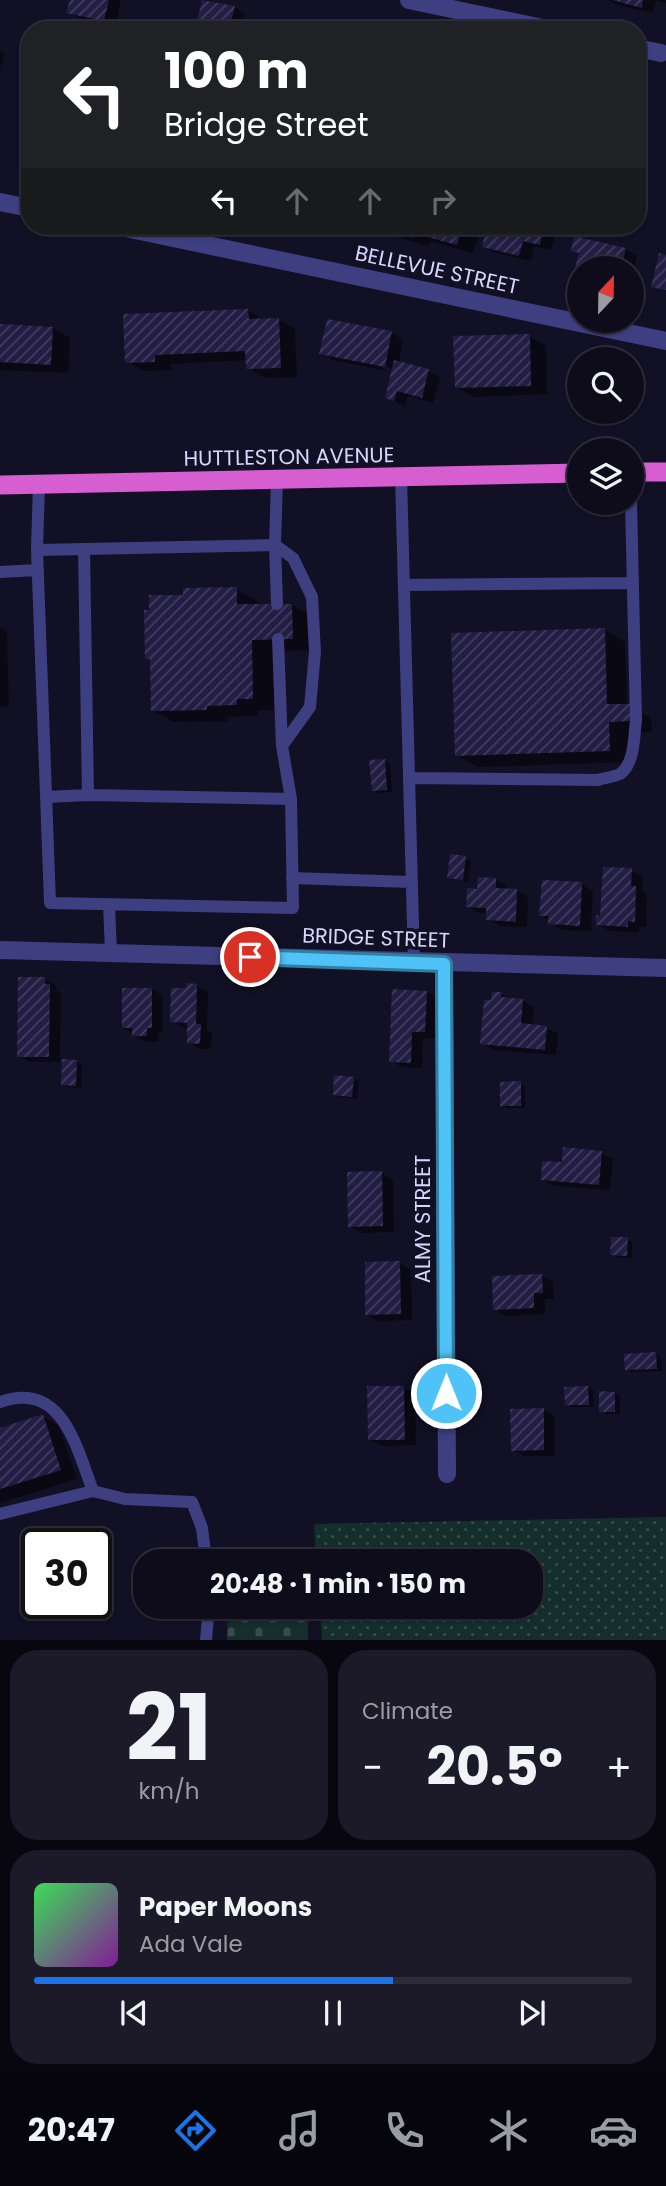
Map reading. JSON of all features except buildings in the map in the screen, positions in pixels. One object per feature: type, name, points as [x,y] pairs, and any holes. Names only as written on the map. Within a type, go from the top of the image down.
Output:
[{"type":"highway","points":[[644,472],[666,472]]},
{"type":"highway","name":"HUTTLESTON AVENUE","points":[[0,485],[567,473]]},
{"type":"street","points":[[409,0],[509,21]]},
{"type":"street","points":[[646,50],[664,53]]},
{"type":"street","points":[[0,202],[21,206]]},
{"type":"street","name":"BELLEVUE STREET","points":[[159,235],[666,341]]},
{"type":"street","name":"BRIDGE STREET","points":[[0,950],[666,968]]},
{"type":"street","name":"ALMY STREET","points":[[444,964],[447,1474]]},
{"type":"lane","points":[[401,477],[414,962]]},
{"type":"lane","points":[[277,480],[277,604]]},
{"type":"lane","points":[[39,484],[37,550],[50,903],[293,908],[291,799],[282,746],[278,639]]},
{"type":"lane","points":[[409,778],[598,780],[621,773],[633,748],[636,719],[631,515]]},
{"type":"lane","points":[[37,550],[275,545],[293,558],[312,597],[315,652],[310,707],[282,746]]},
{"type":"lane","points":[[84,550],[88,795]]},
{"type":"lane","points":[[0,572],[38,570]]},
{"type":"lane","points":[[404,585],[633,583]]},
{"type":"lane","points":[[46,797],[88,795],[291,799]]},
{"type":"lane","points":[[292,878],[410,882]]},
{"type":"lane","points":[[109,904],[111,953]]},
{"type":"lane","points":[[0,1402],[17,1396],[41,1399],[68,1425],[93,1491]]},
{"type":"lane","points":[[0,1514],[93,1491],[125,1499],[192,1502],[202,1528],[205,1549]]},
{"type":"lane","points":[[206,1640],[208,1619]]},
{"type":"green space","points":[[666,1517],[666,1640],[322,1640],[321,1619],[543,1619],[543,1549],[315,1549],[314,1524]]},
{"type":"green space","points":[[228,1619],[308,1619],[308,1640],[227,1640]]},
{"type":"route","points":[[250,957],[444,964],[446,1393]]}]
